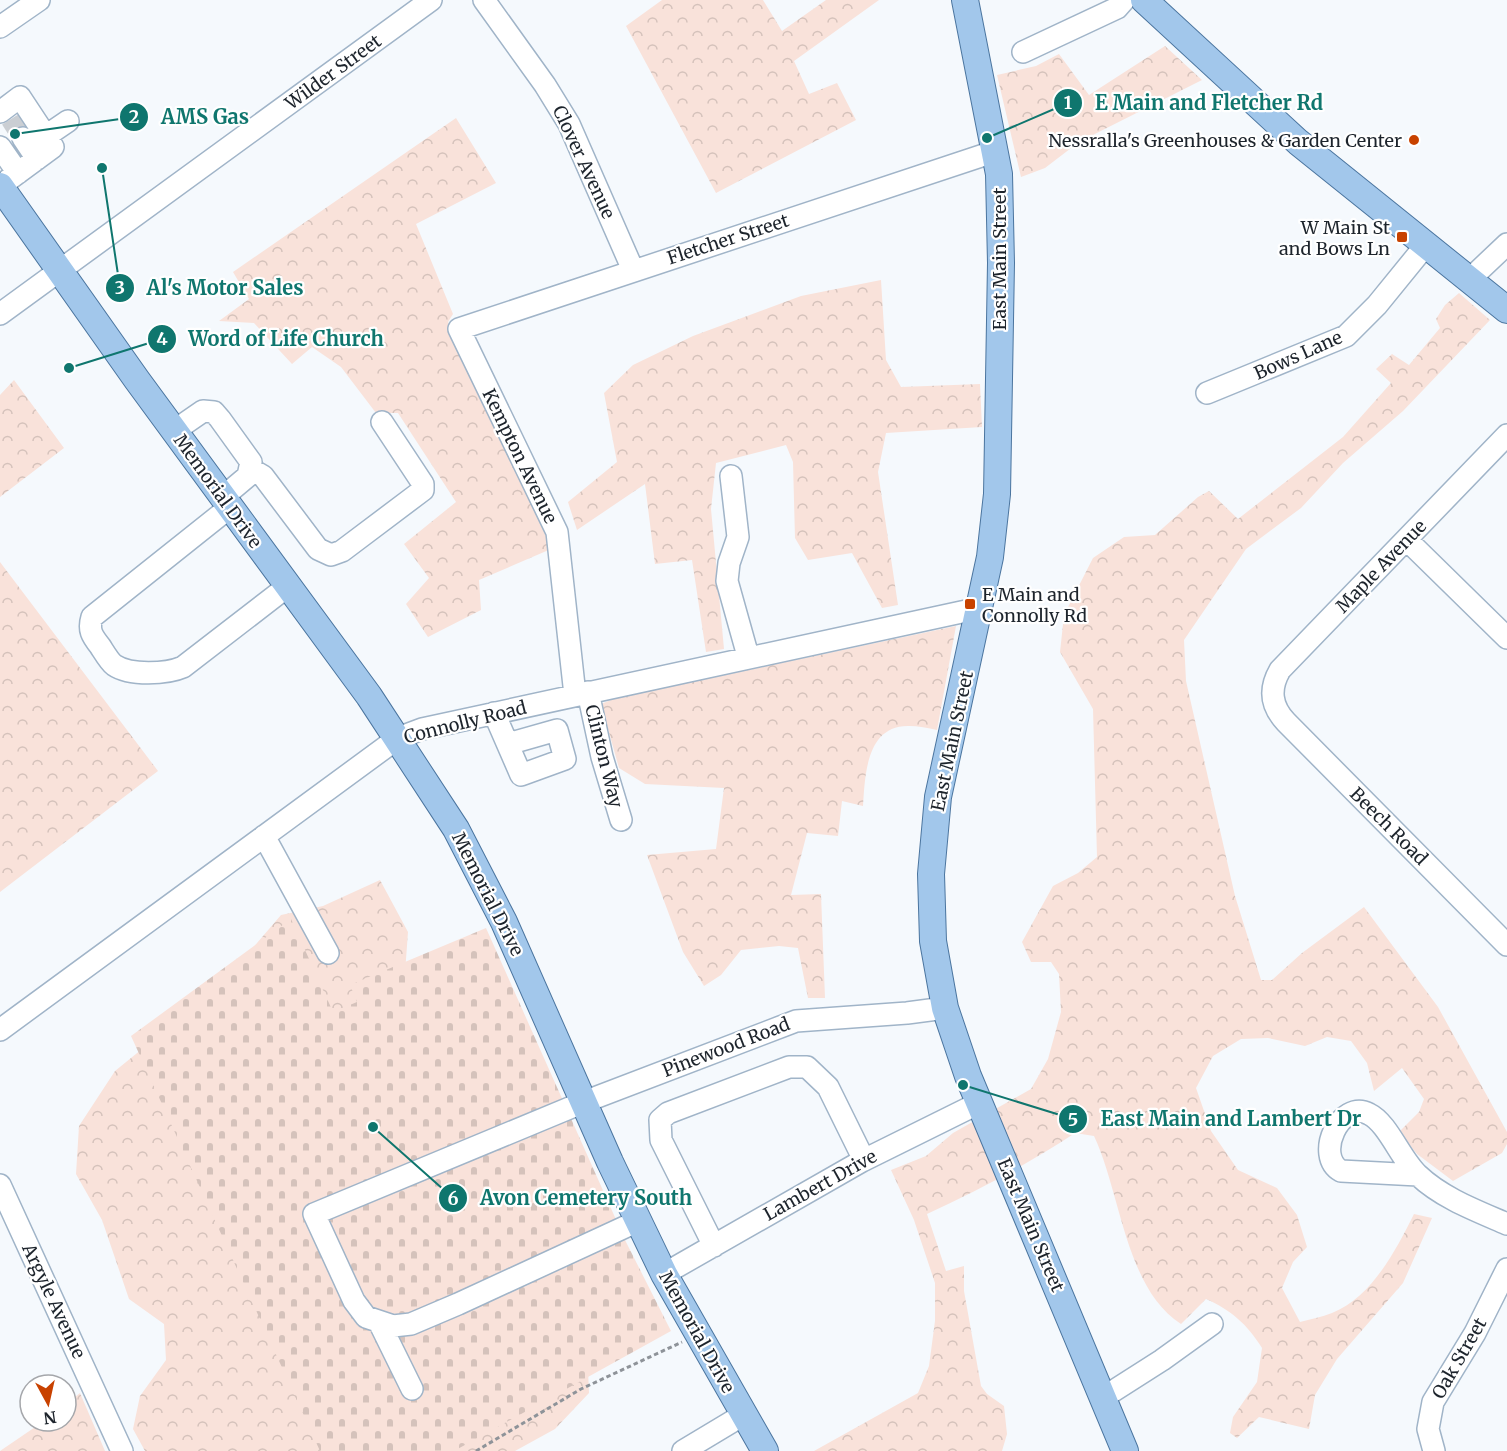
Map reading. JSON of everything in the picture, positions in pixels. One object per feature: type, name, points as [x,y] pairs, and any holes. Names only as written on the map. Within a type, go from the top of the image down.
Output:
[{"type":"main road","name":"East Main Street","points":[[965,0],[996,151],[1001,263],[997,494],[995,526],[980,608],[938,796],[932,849],[932,922],[945,1008],[979,1103],[1125,1451]]},
{"type":"main road","points":[[1144,0],[1272,120],[1507,310]]},
{"type":"main road","name":"Memorial Drive","points":[[6,182],[60,271],[398,738],[456,829],[482,878],[664,1274],[765,1451]]},
{"type":"street","points":[[0,27],[39,0]]},
{"type":"street","name":"Wilder Street","points":[[3,304],[60,271],[430,0]]},
{"type":"street","name":"Clover Avenue","points":[[484,0],[545,85],[569,124],[633,270]]},
{"type":"street","points":[[1023,52],[1117,8],[1124,0]]},
{"type":"street","points":[[0,147],[6,182],[53,147],[20,97],[5,114]]},
{"type":"street","points":[[46,136],[68,121]]},
{"type":"street","points":[[23,138],[37,159]]},
{"type":"street","name":"Fletcher Street","points":[[459,329],[996,151]]},
{"type":"street","points":[[1469,280],[1507,244]]},
{"type":"street","name":"Bows Lane","points":[[1207,393],[1346,336],[1377,305],[1425,246]]},
{"type":"street","name":"Kempton Avenue","points":[[459,329],[557,532],[582,694]]},
{"type":"street","points":[[174,431],[203,411],[214,412],[250,462],[251,469],[227,502],[92,617],[90,630],[95,640],[114,665],[150,673],[170,673],[183,667],[288,586]]},
{"type":"street","points":[[251,469],[263,476],[318,549],[331,555],[342,551],[423,490],[423,484],[382,422]]},
{"type":"street","name":"Maple Avenue","points":[[1274,705],[1274,684],[1280,670],[1507,435]]},
{"type":"street","points":[[730,476],[738,537],[729,563],[727,581],[748,656]]},
{"type":"street","points":[[1407,540],[1507,639]]},
{"type":"street","name":"Connolly Road","points":[[0,1030],[398,738],[422,729],[748,656],[980,608]]},
{"type":"street","name":"Clinton Way","points":[[582,694],[621,820]]},
{"type":"street","name":"Beech Road","points":[[1274,705],[1286,722],[1507,945]]},
{"type":"street","points":[[494,713],[508,744]]},
{"type":"street","points":[[264,836],[328,954]]},
{"type":"street","name":"Pinewood Road","points":[[380,1324],[366,1317],[354,1301],[314,1214],[584,1102],[796,1021],[945,1008]]},
{"type":"street","points":[[714,1246],[661,1140],[660,1120],[668,1113],[789,1066],[807,1067],[828,1087],[864,1160]]},
{"type":"street","name":"Lambert Drive","points":[[664,1274],[864,1160],[979,1103]]},
{"type":"street","points":[[1418,1175],[1451,1198],[1507,1224]]},
{"type":"street","name":"Argyle Avenue","points":[[0,1185],[122,1451]]},
{"type":"street","points":[[380,1324],[393,1326],[411,1323],[459,1305],[638,1221]]},
{"type":"street","name":"Oak Street","points":[[1434,1451],[1428,1429],[1433,1402],[1475,1333],[1507,1269]]},
{"type":"street","points":[[380,1324],[412,1389]]},
{"type":"street","points":[[1104,1397],[1162,1360],[1212,1324]]},
{"type":"street","points":[[683,1451],[743,1415]]},
{"type":"path","points":[[476,1451],[580,1389],[697,1335]]},
{"type":"green space","points":[[662,0],[763,0],[782,31],[826,0],[879,0],[794,61],[809,94],[837,83],[856,120],[716,193],[626,26]]},
{"type":"green space","points":[[1165,46],[1202,80],[1079,142],[1045,168],[1021,177],[997,75],[1036,66],[1059,54],[1089,95]]},
{"type":"green space","points":[[456,118],[496,183],[416,224],[453,314],[448,322],[535,506],[551,549],[479,580],[481,610],[428,637],[406,604],[429,578],[404,544],[456,502],[398,413],[376,413],[341,367],[312,347],[292,364],[254,323],[219,321],[249,299],[233,272]]},
{"type":"green space","points":[[881,280],[886,360],[901,387],[980,384],[982,427],[886,433],[878,472],[898,605],[882,608],[852,553],[808,560],[795,538],[793,462],[786,445],[716,463],[711,509],[724,649],[706,652],[692,560],[655,564],[645,484],[577,530],[568,502],[617,462],[604,393],[633,365],[693,336],[801,296]]},
{"type":"green space","points":[[1459,293],[1490,320],[1403,411],[1343,463],[1301,508],[1246,549],[1184,640],[1186,681],[1235,896],[1261,980],[1272,980],[1302,953],[1364,907],[1438,1007],[1507,1132],[1507,1144],[1502,1153],[1453,1181],[1417,1154],[1399,1132],[1419,1112],[1424,1099],[1402,1068],[1374,1091],[1367,1063],[1351,1041],[1327,1037],[1305,1046],[1268,1038],[1241,1039],[1213,1056],[1196,1088],[1211,1131],[1238,1170],[1277,1188],[1297,1215],[1307,1247],[1293,1262],[1282,1288],[1300,1322],[1332,1313],[1359,1296],[1391,1257],[1414,1214],[1432,1218],[1403,1283],[1337,1359],[1315,1395],[1309,1429],[1259,1417],[1237,1438],[1230,1433],[1233,1417],[1257,1382],[1262,1348],[1238,1319],[1206,1299],[1181,1324],[1162,1308],[1136,1264],[1094,1136],[1075,1133],[1003,1176],[927,1214],[946,1271],[964,1266],[964,1291],[981,1386],[987,1394],[1004,1406],[1007,1434],[1002,1451],[814,1451],[918,1393],[929,1366],[935,1321],[935,1283],[914,1220],[891,1170],[926,1156],[953,1133],[1031,1089],[1048,1059],[1061,1012],[1059,974],[1051,962],[1031,962],[1022,942],[1053,886],[1078,873],[1097,857],[1093,709],[1060,652],[1064,615],[1093,558],[1124,537],[1155,535],[1198,497],[1209,491],[1238,519],[1343,437],[1391,383],[1376,369],[1392,354],[1409,365],[1440,328],[1436,319],[1445,305]]},
{"type":"green space","points":[[14,380],[64,448],[0,497],[0,395]]},
{"type":"green space","points":[[0,562],[158,771],[0,892]]},
{"type":"green space","points":[[956,626],[937,730],[909,726],[895,728],[884,734],[876,743],[867,767],[863,806],[842,801],[838,836],[807,833],[791,895],[821,894],[825,998],[808,998],[798,948],[779,946],[741,950],[721,975],[704,986],[683,952],[647,855],[716,849],[724,788],[645,784],[619,768],[601,704],[616,698]]},
{"type":"green space","points":[[380,880],[408,932],[405,973],[587,1346],[589,1393],[555,1429],[515,1451],[145,1451],[133,1429],[140,1396],[166,1360],[164,1324],[129,1299],[102,1220],[76,1174],[79,1126],[115,1071],[222,984],[281,915],[323,906]]},
{"type":"green space","points":[[291,919],[333,1012],[357,1002],[350,985],[486,928],[626,1242],[671,1331],[454,1451],[320,1451],[131,1036]]},
{"type":"green space","points":[[80,1393],[105,1451],[0,1451],[26,1433],[78,1433],[78,1395]]},
{"type":"tunnel","points":[[11,119],[23,138]]},
{"type":"place","name":"AMS Gas","points":[[15,134]]},
{"type":"place","name":"E Main and Fletcher Rd","points":[[987,138]]},
{"type":"place","name":"Nessralla's Greenhouses & Garden Center","points":[[1414,140]]},
{"type":"place","name":"Al's Motor Sales","points":[[102,168]]},
{"type":"place","name":"W Main St and Bows Ln","points":[[1402,237]]},
{"type":"place","name":"Word of Life Church","points":[[69,368]]},
{"type":"place","name":"E Main and Connolly Rd","points":[[970,604]]},
{"type":"place","name":"East Main and Lambert Dr","points":[[963,1085]]},
{"type":"place","name":"Avon Cemetery South","points":[[373,1127]]}]
